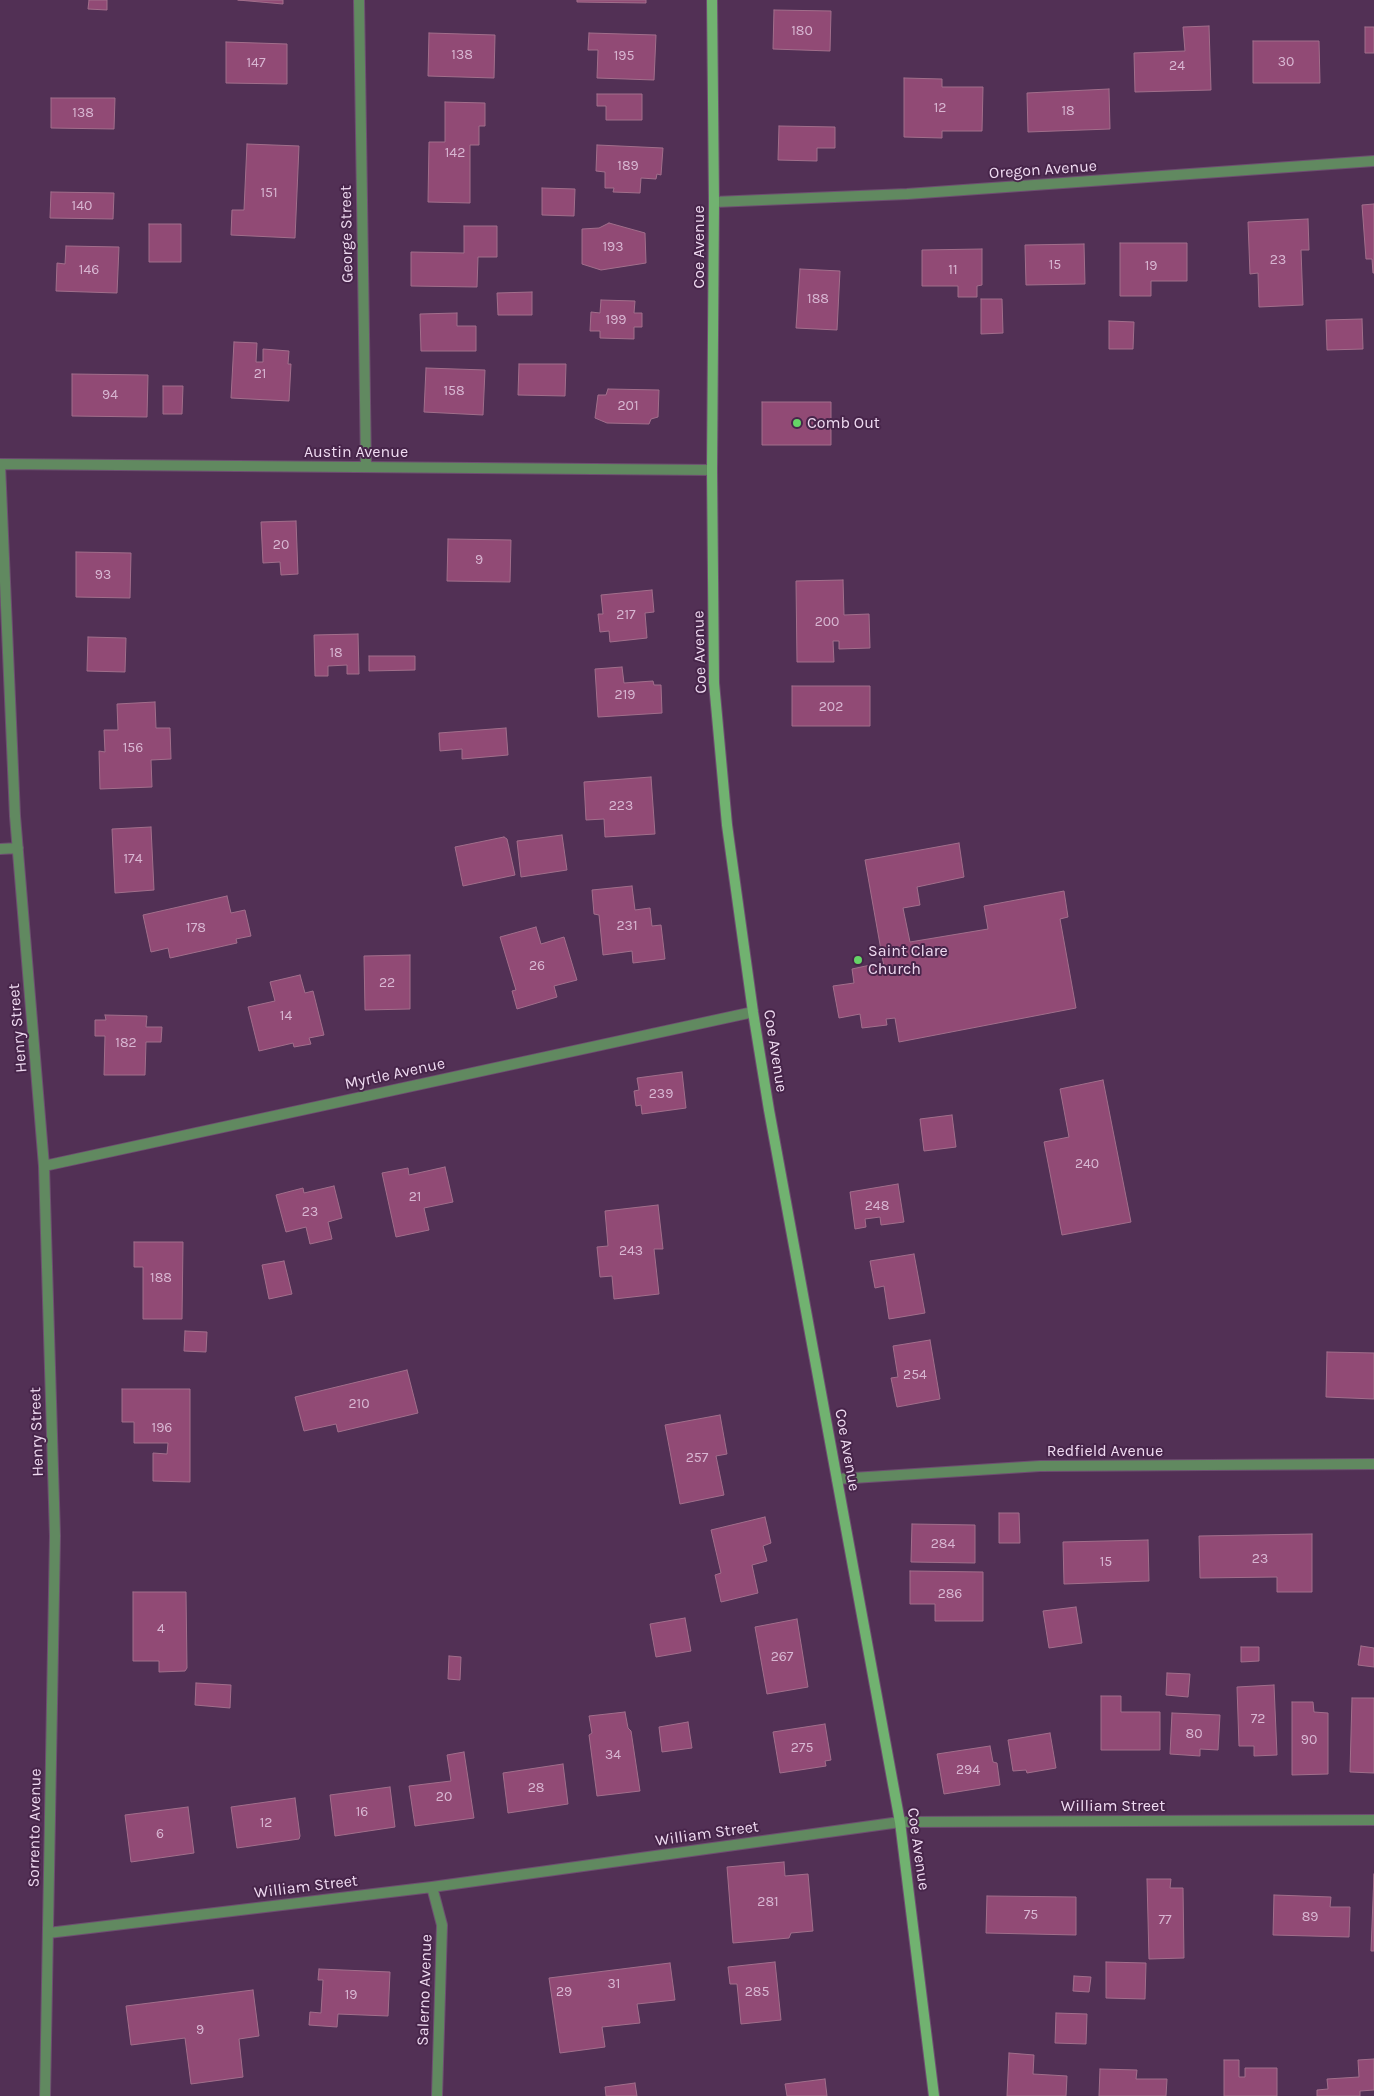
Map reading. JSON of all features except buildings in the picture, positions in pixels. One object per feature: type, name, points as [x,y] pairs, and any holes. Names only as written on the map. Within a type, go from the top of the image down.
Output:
[{"type":"street","name":"George Street","points":[[359,0],[366,467]]},
{"type":"street","name":"Coe Avenue","points":[[712,0],[714,683],[727,825],[753,1012],[900,1822],[934,2096]]},
{"type":"street","name":"Oregon Avenue","points":[[714,202],[907,194],[1374,161]]},
{"type":"street","name":"Austin Avenue","points":[[0,464],[712,470]]},
{"type":"street","name":"Henry Street","points":[[0,464],[18,848],[44,1166],[55,1560]]},
{"type":"street","points":[[0,849],[18,848]]},
{"type":"street","name":"Myrtle Avenue","points":[[44,1166],[753,1012]]},
{"type":"street","name":"Redfield Avenue","points":[[837,1479],[1040,1466],[1374,1464]]},
{"type":"street","name":"Sorrento Avenue","points":[[44,2096],[55,1560]]},
{"type":"street","name":"William Street","points":[[48,1932],[432,1887],[900,1822],[1374,1820]]},
{"type":"street","name":"Salerno Avenue","points":[[432,1887],[442,1925],[437,2096]]},
{"type":"place","name":"Comb Out","points":[[797,423]]},
{"type":"place","name":"Saint Clare Church","points":[[858,960]]}]
